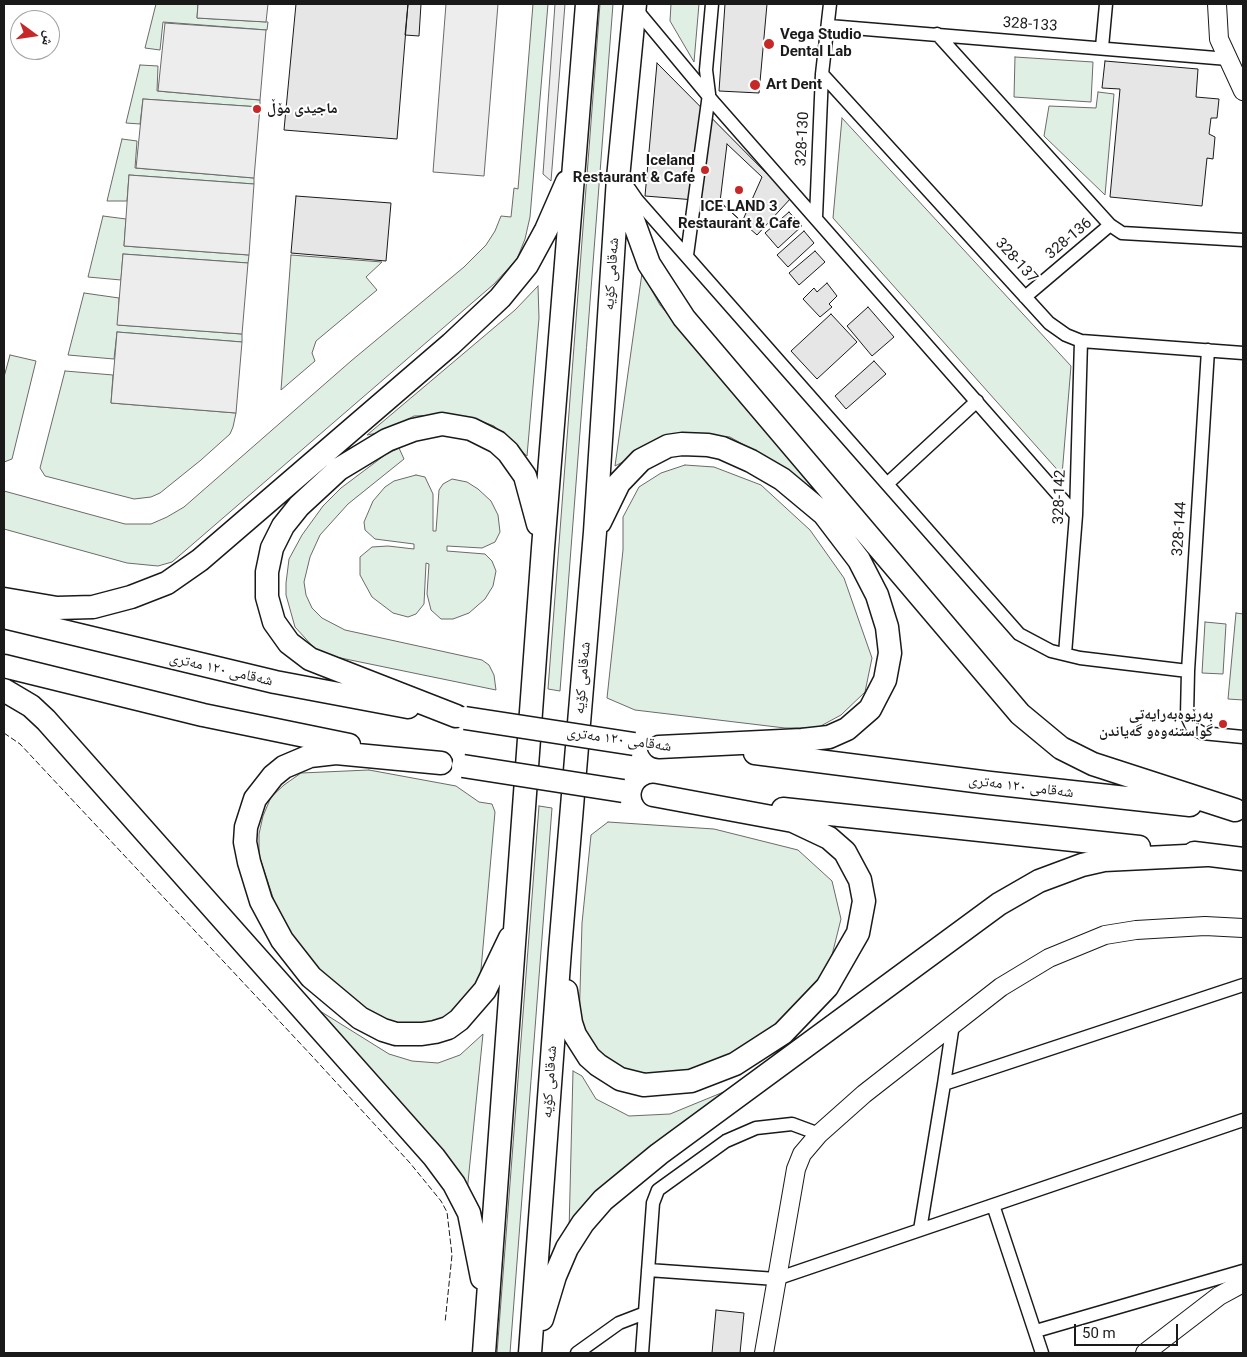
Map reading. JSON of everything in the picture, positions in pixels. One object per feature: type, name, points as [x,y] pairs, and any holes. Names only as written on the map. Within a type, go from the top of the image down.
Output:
[{"type":"highway","points":[[484,1353],[543,548],[587,4]]},
{"type":"highway","name":"شەقامی کۆیە","points":[[530,1353],[560,950],[595,532],[619,176],[634,5]]},
{"type":"highway","points":[[4,599],[57,608],[93,607],[122,600],[167,583],[200,560],[417,374],[500,298],[527,265],[538,246],[560,199],[575,157]]},
{"type":"highway","points":[[619,176],[649,264],[684,318],[1020,714],[1061,748],[1093,764],[1239,811]]},
{"type":"highway","points":[[461,717],[310,658],[289,643],[274,622],[267,597],[268,566],[278,537],[299,506],[318,487],[362,453],[413,430],[442,424],[471,428],[485,434],[497,442],[518,463],[530,490],[543,548]]},
{"type":"highway","points":[[595,532],[619,483],[640,460],[668,446],[702,444],[722,448],[782,478],[824,514],[859,560],[876,596],[887,627],[890,653],[883,686],[876,701],[863,717],[843,732],[829,737],[802,740],[658,747]]},
{"type":"highway","name":"شەقامی ١٢٠ مەتری","points":[[4,617],[275,682],[461,717],[658,747],[765,754],[990,783],[1239,811]]},
{"type":"highway","points":[[4,666],[203,715],[452,765]]},
{"type":"highway","points":[[4,690],[31,706],[46,720],[358,1069],[445,1170],[469,1213],[488,1311]]},
{"type":"highway","points":[[516,923],[488,984],[468,1011],[448,1028],[435,1032],[409,1035],[383,1030],[371,1025],[341,1004],[311,978],[269,919],[254,881],[245,842],[249,813],[255,799],[272,776],[297,760],[322,754],[349,753],[452,765],[653,795],[1243,858]]},
{"type":"highway","points":[[560,950],[570,1023],[581,1046],[589,1057],[608,1073],[626,1081],[644,1085],[691,1080],[721,1071],[749,1056],[783,1033],[799,1019],[838,970],[858,933],[864,901],[856,870],[837,844],[817,831],[793,821],[653,795]]},
{"type":"highway","points":[[530,1353],[555,1276],[575,1235],[603,1200],[659,1154],[1018,892],[1060,872],[1104,860],[1207,855]]},
{"type":"street","points":[[687,255],[709,94],[706,70],[712,4]]},
{"type":"street","name":"328-130","points":[[816,217],[822,74],[829,26],[830,4]]},
{"type":"street","points":[[1102,47],[1106,4]]},
{"type":"street","points":[[1218,4],[1219,39],[1243,91]]},
{"type":"street","points":[[634,5],[709,94],[715,104],[1076,515]]},
{"type":"street","name":"328-133","points":[[829,26],[1102,47],[1228,59]]},
{"type":"street","points":[[937,34],[1110,225],[1122,233],[1243,240]]},
{"type":"street","name":"328-137","points":[[822,74],[1049,323],[1066,335],[1081,341],[1243,353]]},
{"type":"street","points":[[619,176],[637,200],[1019,634],[1051,651],[1064,654],[1188,671]]},
{"type":"street","name":"328-136","points":[[1025,297],[1110,225]]},
{"type":"street","name":"328-142","points":[[1064,654],[1076,515],[1081,341]]},
{"type":"street","name":"328-144","points":[[1208,350],[1187,710],[1189,722],[1197,730],[1243,737]]},
{"type":"street","points":[[887,484],[977,402]]},
{"type":"street","points":[[764,1353],[796,1169],[802,1154],[819,1134],[901,1063],[1002,987],[1048,958],[1105,935],[1159,928],[1205,926],[1243,928]]},
{"type":"street","points":[[944,1084],[1243,985]]},
{"type":"street","points":[[920,1230],[953,1024]]},
{"type":"street","points":[[648,1270],[776,1279],[1243,1120]]},
{"type":"street","points":[[642,1353],[653,1203],[658,1190],[726,1140],[756,1128],[792,1124],[819,1134]]},
{"type":"street","points":[[993,1205],[1042,1353]]},
{"type":"street","points":[[1036,1332],[1243,1271]]},
{"type":"street","points":[[1145,1353],[1219,1296],[1243,1283]]},
{"type":"street","points":[[577,1353],[619,1323],[645,1313]]},
{"type":"green space","points":[[156,4],[198,4],[197,18],[268,22],[267,30],[163,22],[160,50],[145,48]]},
{"type":"green space","points":[[533,4],[548,4],[530,217],[525,239],[517,259],[494,284],[172,562],[158,566],[127,563],[4,529],[4,491],[125,524],[151,524],[167,517],[184,507],[351,361],[464,267],[486,245],[495,231],[501,216],[511,217],[514,188],[518,189]]},
{"type":"green space","points":[[600,4],[613,4],[560,691],[548,689]]},
{"type":"green space","points":[[671,4],[699,4],[694,62],[670,21]]},
{"type":"green space","points":[[1015,57],[1093,62],[1091,102],[1014,97]]},
{"type":"green space","points":[[140,65],[158,66],[157,91],[260,100],[260,107],[143,99],[140,124],[126,123]]},
{"type":"green space","points":[[1098,92],[1114,94],[1105,195],[1044,136],[1049,106],[1096,108]]},
{"type":"green space","points":[[842,118],[1071,366],[1062,475],[833,218]]},
{"type":"green space","points":[[122,139],[137,141],[135,168],[254,178],[254,184],[129,175],[127,201],[107,201]]},
{"type":"green space","points":[[103,216],[126,219],[124,246],[249,255],[248,263],[123,254],[121,280],[88,277]]},
{"type":"green space","points":[[291,255],[382,262],[366,277],[377,290],[316,341],[312,353],[315,361],[281,390]]},
{"type":"green space","points":[[642,273],[660,305],[839,511],[751,449],[730,437],[703,435],[643,452],[615,466]]},
{"type":"green space","points":[[538,286],[539,318],[527,456],[494,426],[473,418],[442,415],[414,416],[383,432],[367,435],[515,310]]},
{"type":"green space","points":[[84,293],[119,298],[118,325],[242,334],[242,342],[117,332],[114,359],[68,355]]},
{"type":"green space","points":[[10,355],[36,361],[12,459],[4,462],[4,377]]},
{"type":"green space","points":[[65,371],[113,375],[111,403],[236,413],[233,427],[230,434],[201,460],[160,493],[151,497],[134,499],[45,476],[40,468]]},
{"type":"green space","points":[[399,448],[404,459],[348,504],[320,535],[310,557],[304,582],[306,595],[312,608],[322,618],[345,630],[482,660],[489,665],[494,675],[496,690],[331,656],[316,650],[295,627],[286,595],[286,583],[289,559],[302,535],[323,506],[341,488],[385,455]]},
{"type":"green space","points":[[685,465],[714,467],[761,485],[810,530],[844,578],[872,658],[865,692],[841,715],[817,728],[785,728],[635,710],[607,698],[623,550],[623,517],[639,487],[661,473]]},
{"type":"green space","points":[[416,475],[425,477],[433,494],[433,531],[436,531],[439,490],[443,484],[452,479],[467,482],[478,489],[491,501],[498,515],[500,532],[495,542],[482,548],[447,546],[447,551],[485,554],[492,561],[496,571],[493,586],[485,599],[469,613],[453,619],[441,619],[431,610],[427,594],[429,564],[426,563],[424,604],[416,614],[408,617],[393,613],[372,597],[360,575],[360,557],[372,547],[388,546],[414,549],[414,544],[375,539],[365,530],[364,522],[373,501],[385,487],[394,481]]},
{"type":"green space","points":[[1236,613],[1243,614],[1243,700],[1228,699]]},
{"type":"green space","points":[[1205,622],[1226,624],[1223,674],[1202,673]]},
{"type":"green space","points":[[369,770],[456,786],[479,802],[492,804],[495,812],[480,981],[462,1009],[434,1021],[405,1025],[375,1015],[353,1001],[325,977],[281,922],[259,855],[259,834],[263,816],[271,797],[284,785],[301,773]]},
{"type":"green space","points":[[539,806],[552,808],[510,1353],[497,1353]]},
{"type":"green space","points":[[608,822],[714,829],[798,850],[832,881],[841,919],[831,959],[816,991],[751,1050],[670,1083],[637,1077],[605,1061],[579,1025],[582,923],[591,835]]},
{"type":"green space","points":[[320,1011],[389,1054],[412,1061],[438,1063],[460,1055],[483,1034],[467,1192],[427,1133]]},
{"type":"green space","points":[[573,1071],[582,1076],[596,1099],[629,1116],[670,1114],[743,1084],[569,1232]]},
{"type":"shaded area","points":[[198,4],[268,4],[266,22],[197,18]]},
{"type":"shaded area","points":[[446,4],[498,4],[484,176],[433,172]]},
{"type":"shaded area","points":[[555,4],[565,4],[551,181],[543,174]]},
{"type":"shaded area","points":[[165,23],[266,30],[260,100],[158,91]]},
{"type":"shaded area","points":[[143,99],[260,107],[254,178],[136,168]]},
{"type":"shaded area","points":[[129,175],[254,184],[249,255],[124,246]]},
{"type":"shaded area","points":[[123,254],[248,263],[242,334],[117,325]]},
{"type":"shaded area","points":[[117,332],[242,342],[236,413],[111,403]]},
{"type":"building","points":[[296,4],[408,4],[397,139],[284,130]]},
{"type":"building","points":[[408,4],[421,4],[419,36],[405,35]]},
{"type":"building","points":[[725,4],[767,4],[759,93],[719,91]]},
{"type":"building","points":[[1105,61],[1198,69],[1196,97],[1219,99],[1217,118],[1211,118],[1209,134],[1215,137],[1213,159],[1207,158],[1202,206],[1110,197],[1120,89],[1102,88]]},
{"type":"building","name":"Iceland Restaurant & Cafe","points":[[657,63],[791,198],[757,235],[720,202],[645,196]]},
{"type":"building","name":"ICE LAND 3 Restaurant & Cafe","points":[[727,144],[762,177],[742,222],[720,202]]},
{"type":"building","points":[[296,196],[391,203],[386,261],[291,253]]},
{"type":"building","points":[[789,212],[802,226],[778,248],[765,233]]},
{"type":"building","points":[[804,231],[814,243],[788,267],[777,255]]},
{"type":"building","points":[[815,251],[825,262],[799,285],[789,273]]},
{"type":"building","points":[[827,283],[837,296],[829,304],[832,307],[820,317],[803,299],[814,288],[817,292]]},
{"type":"building","points":[[868,307],[894,337],[872,356],[847,326]]},
{"type":"building","points":[[831,314],[857,342],[817,379],[791,351]]},
{"type":"building","points":[[874,361],[886,374],[846,409],[835,396]]},
{"type":"building","points":[[716,1310],[744,1313],[740,1353],[712,1353]]},
{"type":"fence","points":[[4,733],[20,744],[312,1056],[410,1163],[441,1201],[447,1212],[452,1255],[445,1323]]},
{"type":"place","name":"Vega Studio Dental Lab","points":[[769,44]]},
{"type":"place","name":"Art Dent","points":[[755,85]]},
{"type":"place","name":"ماجیدی مۆڵ","points":[[257,109]]},
{"type":"place","name":"Iceland Restaurant & Cafe","points":[[705,170]]},
{"type":"place","name":"ICE LAND 3 Restaurant & Cafe","points":[[739,190]]},
{"type":"place","name":"بەڕێوەبەرایەتی گواستنەوەو گەیاندن","points":[[1223,724]]}]
